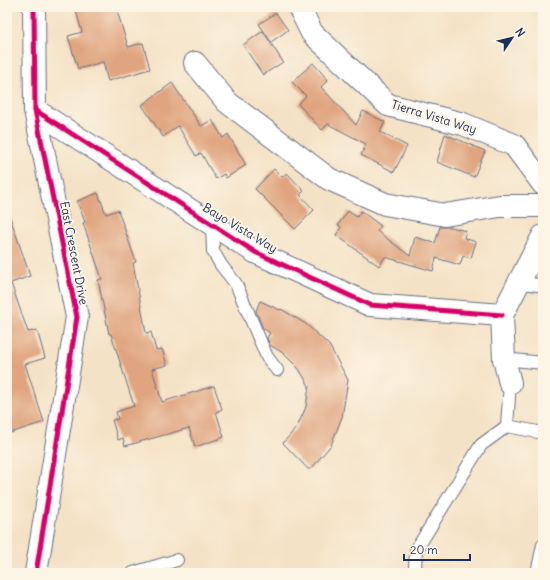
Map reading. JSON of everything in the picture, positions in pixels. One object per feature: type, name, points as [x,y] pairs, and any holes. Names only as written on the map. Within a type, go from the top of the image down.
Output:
[{"type":"street","name":"East Crescent Drive","points":[[34,7],[35,110],[77,317],[36,573]]},
{"type":"street","name":"Tierra Vista Way","points":[[299,7],[312,33],[388,105],[463,124],[514,145],[543,184]]},
{"type":"street","points":[[195,63],[227,102],[329,179],[385,204],[445,215],[500,206],[543,206]]},
{"type":"street","name":"Bayo Vista Way","points":[[35,110],[255,252],[370,305],[502,315]]},
{"type":"street","points":[[510,383],[504,359],[502,315],[543,236]]},
{"type":"lane","points":[[212,224],[213,251],[221,265],[236,284],[268,357],[277,370]]},
{"type":"lane","points":[[519,282],[543,286]]},
{"type":"lane","points":[[504,359],[543,363]]},
{"type":"lane","points":[[418,573],[415,568],[416,550],[481,446],[507,426],[510,383]]},
{"type":"lane","points":[[507,426],[543,433]]},
{"type":"lane","points":[[537,573],[543,545]]},
{"type":"lane","points":[[133,573],[177,560]]},
{"type":"building","points":[[75,7],[116,7],[128,47],[143,43],[150,69],[108,81],[103,62],[78,69],[68,36],[82,32]]},
{"type":"building","points":[[276,13],[288,30],[271,42],[259,24]]},
{"type":"building","points":[[263,31],[283,62],[263,75],[243,45]]},
{"type":"building","points":[[313,63],[328,80],[321,87],[356,125],[363,111],[385,122],[380,132],[407,146],[394,172],[361,155],[366,144],[328,124],[322,130],[298,104],[306,96],[292,82]]},
{"type":"building","points":[[172,83],[201,126],[212,120],[223,138],[228,134],[246,165],[226,178],[224,174],[216,179],[201,153],[196,156],[178,126],[163,137],[142,105]]},
{"type":"building","points":[[445,134],[485,151],[474,177],[437,162]]},
{"type":"building","points":[[274,169],[282,177],[287,173],[304,191],[300,195],[314,210],[295,229],[255,189]]},
{"type":"building","points":[[98,193],[106,214],[118,210],[136,262],[133,263],[146,333],[151,332],[156,350],[162,349],[167,365],[152,369],[162,402],[214,386],[222,409],[216,412],[224,437],[195,447],[189,428],[125,446],[123,438],[118,440],[112,420],[118,419],[116,412],[134,406],[111,334],[109,334],[98,280],[102,279],[83,223],[85,222],[77,201]]},
{"type":"building","points":[[348,211],[357,217],[361,211],[381,226],[377,231],[410,256],[415,237],[435,243],[440,227],[451,227],[466,231],[464,238],[476,242],[471,258],[463,256],[460,265],[436,258],[433,271],[385,257],[379,266],[336,235],[341,227],[338,225]]},
{"type":"building","points":[[7,217],[10,217],[30,276],[11,283],[28,332],[37,330],[45,358],[25,364],[44,422],[7,434]]},
{"type":"building","points":[[260,301],[280,310],[281,309],[306,324],[329,345],[348,380],[342,417],[331,445],[311,469],[308,469],[283,443],[297,427],[306,407],[309,386],[299,369],[283,353],[270,345],[267,338],[270,333],[263,328],[256,311]]},
{"type":"cycle path","points":[[34,7],[35,110],[77,317],[36,573]]},
{"type":"cycle path","points":[[35,110],[255,252],[370,305],[502,315]]}]
